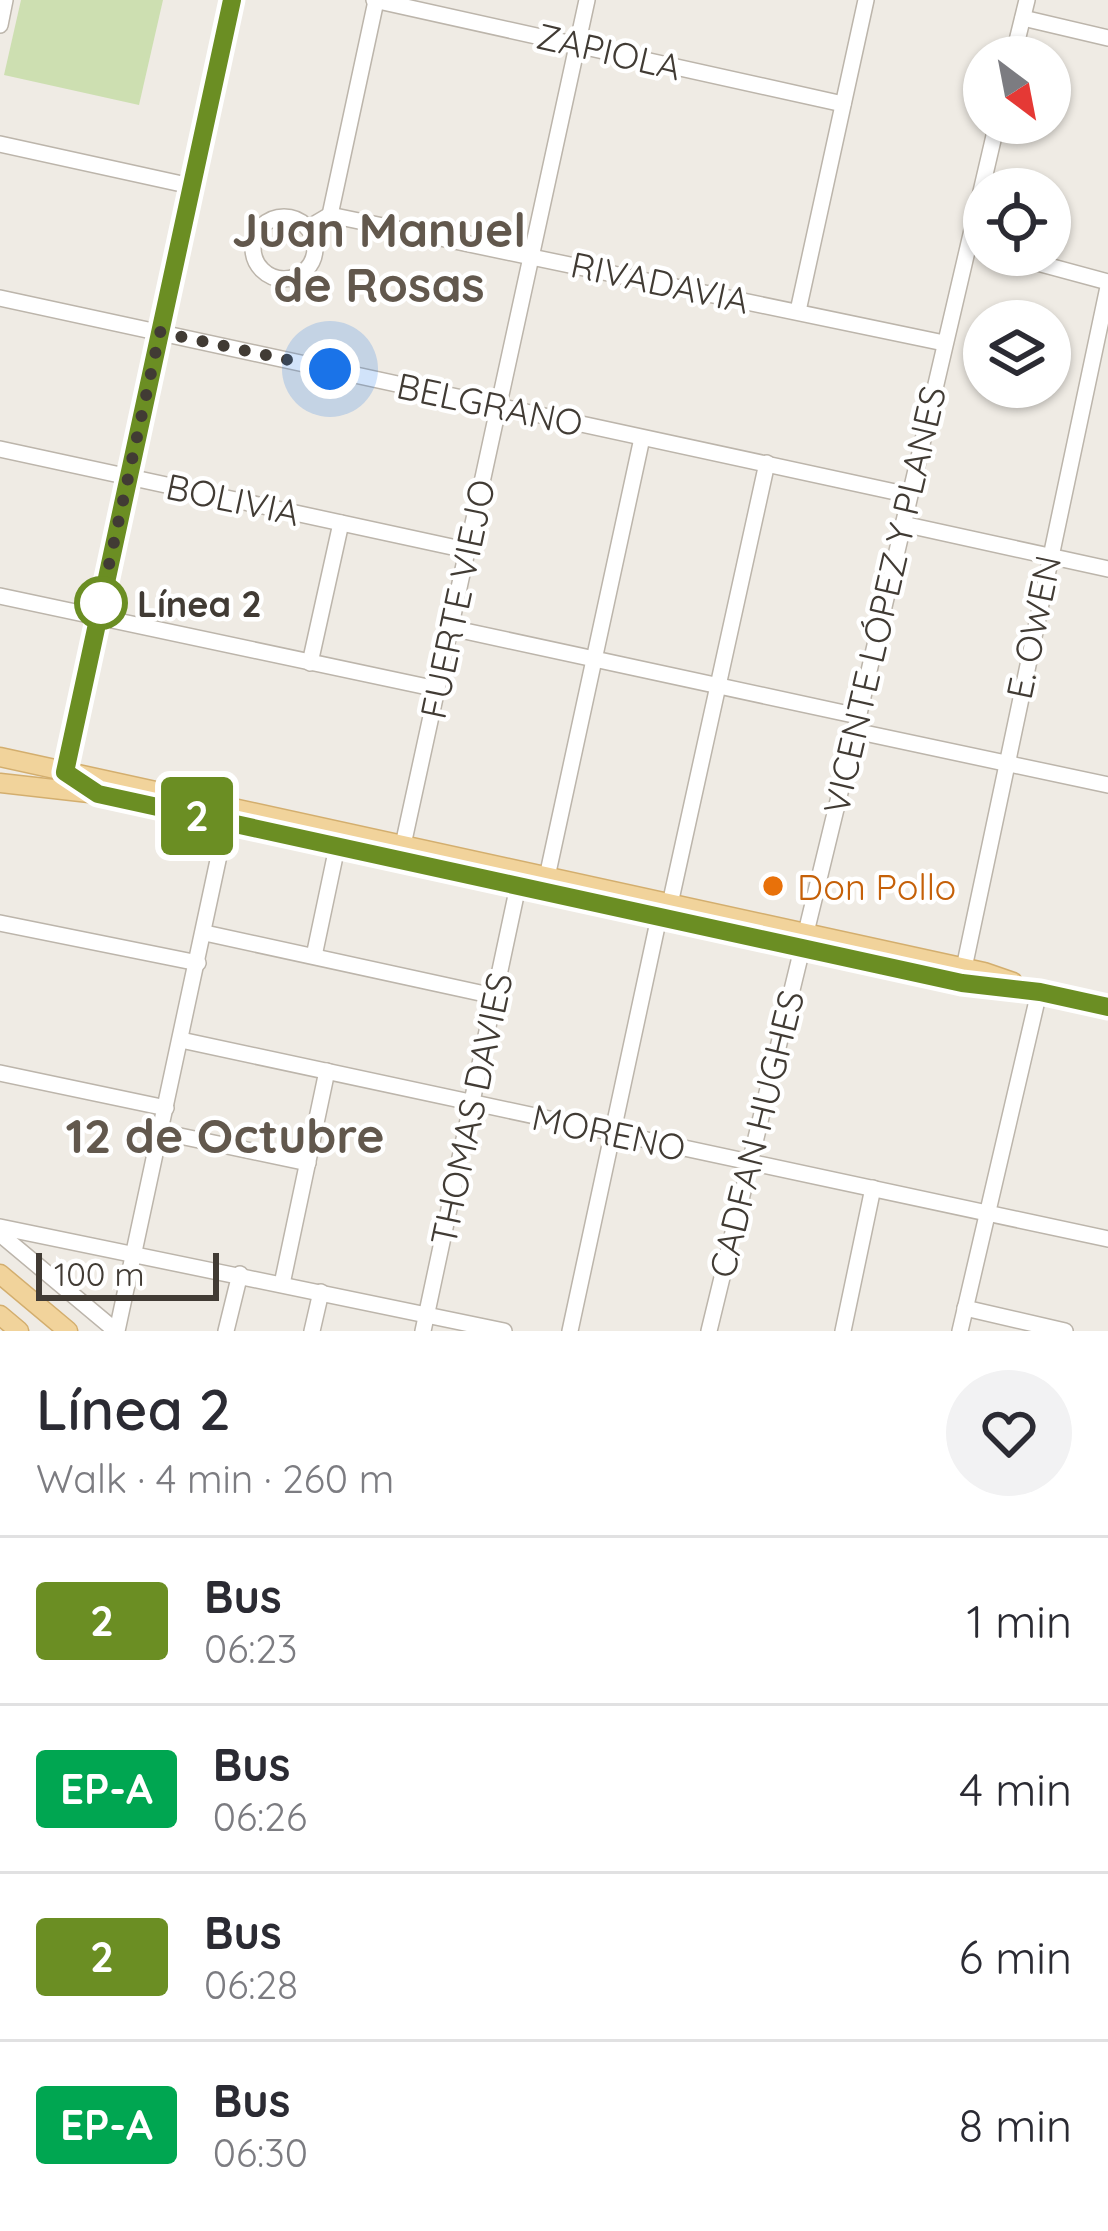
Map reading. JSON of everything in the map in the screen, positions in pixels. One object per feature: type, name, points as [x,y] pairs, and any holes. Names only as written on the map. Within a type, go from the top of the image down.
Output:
[{"type":"main road","points":[[0,758],[547,877],[664,910]]},
{"type":"main road","points":[[0,782],[27,764]]},
{"type":"main road","points":[[37,788],[65,772]]},
{"type":"main road","points":[[65,772],[98,794]]},
{"type":"main road","points":[[0,782],[98,794],[518,886],[964,968],[1108,1007]]},
{"type":"main road","points":[[804,940],[962,983],[1040,992]]},
{"type":"main road","points":[[0,1274],[68,1331]]},
{"type":"main road","points":[[0,1315],[19,1331]]},
{"type":"street","points":[[0,25],[5,0]]},
{"type":"street","points":[[65,772],[232,0]]},
{"type":"street","points":[[308,228],[330,215],[375,0]]},
{"type":"street","name":"ZAPIOLA","points":[[375,0],[843,104]]},
{"type":"street","name":"FUERTE VIEJO","points":[[403,845],[587,0]]},
{"type":"street","points":[[798,311],[866,0]]},
{"type":"street","points":[[1018,36],[1027,0]]},
{"type":"street","points":[[1023,18],[1108,38]]},
{"type":"street","points":[[0,144],[191,185]]},
{"type":"street","name":"RIVADAVIA","points":[[330,215],[944,343]]},
{"type":"street","points":[[292,218],[308,228],[316,248],[309,268],[290,279],[261,269],[254,241],[264,225],[292,218]]},
{"type":"street","points":[[1071,274],[1108,285]]},
{"type":"street","name":"VICENTE LÓPEZ Y PLANES","points":[[804,940],[944,343],[966,276]]},
{"type":"street","name":"E. OWEN","points":[[964,968],[1108,285]]},
{"type":"street","name":"BELGRANO","points":[[0,298],[909,495]]},
{"type":"street","points":[[547,877],[642,438]]},
{"type":"street","name":"BOLIVIA","points":[[0,449],[466,550]]},
{"type":"street","points":[[570,1331],[611,1132],[767,463]]},
{"type":"street","points":[[310,663],[340,523]]},
{"type":"street","points":[[903,524],[1108,569]]},
{"type":"street","points":[[0,596],[437,689]]},
{"type":"street","points":[[451,628],[717,686],[1108,785]]},
{"type":"street","points":[[0,1230],[116,1331],[226,823]]},
{"type":"street","points":[[314,956],[337,847]]},
{"type":"street","name":"THOMAS DAVIES","points":[[425,1323],[518,886]]},
{"type":"street","points":[[0,923],[198,963]]},
{"type":"street","points":[[205,933],[494,996]]},
{"type":"street","name":"CADFAN HUGHES","points":[[709,1331],[804,940]]},
{"type":"street","points":[[960,1331],[1040,992]]},
{"type":"street","name":"MORENO","points":[[181,1040],[1108,1239]]},
{"type":"street","points":[[282,1283],[327,1071]]},
{"type":"street","points":[[0,1073],[166,1108]]},
{"type":"street","points":[[161,1132],[308,1163]]},
{"type":"street","points":[[843,1331],[873,1188]]},
{"type":"street","points":[[0,1230],[282,1283],[425,1323],[504,1331]]},
{"type":"street","points":[[226,1331],[240,1274]]},
{"type":"street","points":[[312,1331],[321,1292]]},
{"type":"street","points":[[965,1308],[1066,1331]]},
{"type":"green space","points":[[21,0],[163,0],[139,105],[4,75]]},
{"type":"bus line","name":"2","points":[[232,0],[65,772],[98,794],[962,983],[1040,992],[1108,1007]]},
{"type":"place","name":"Línea 2","points":[[101,603]]},
{"type":"place","name":"Don Pollo","points":[[773,886]]},
{"type":"district","name":"Juan Manuel de Rosas","points":[[379,256]]},
{"type":"district","name":"12 de Octubre","points":[[225,1135]]},
{"type":"route","points":[[101,603],[98,615],[160,332],[330,369]]}]
